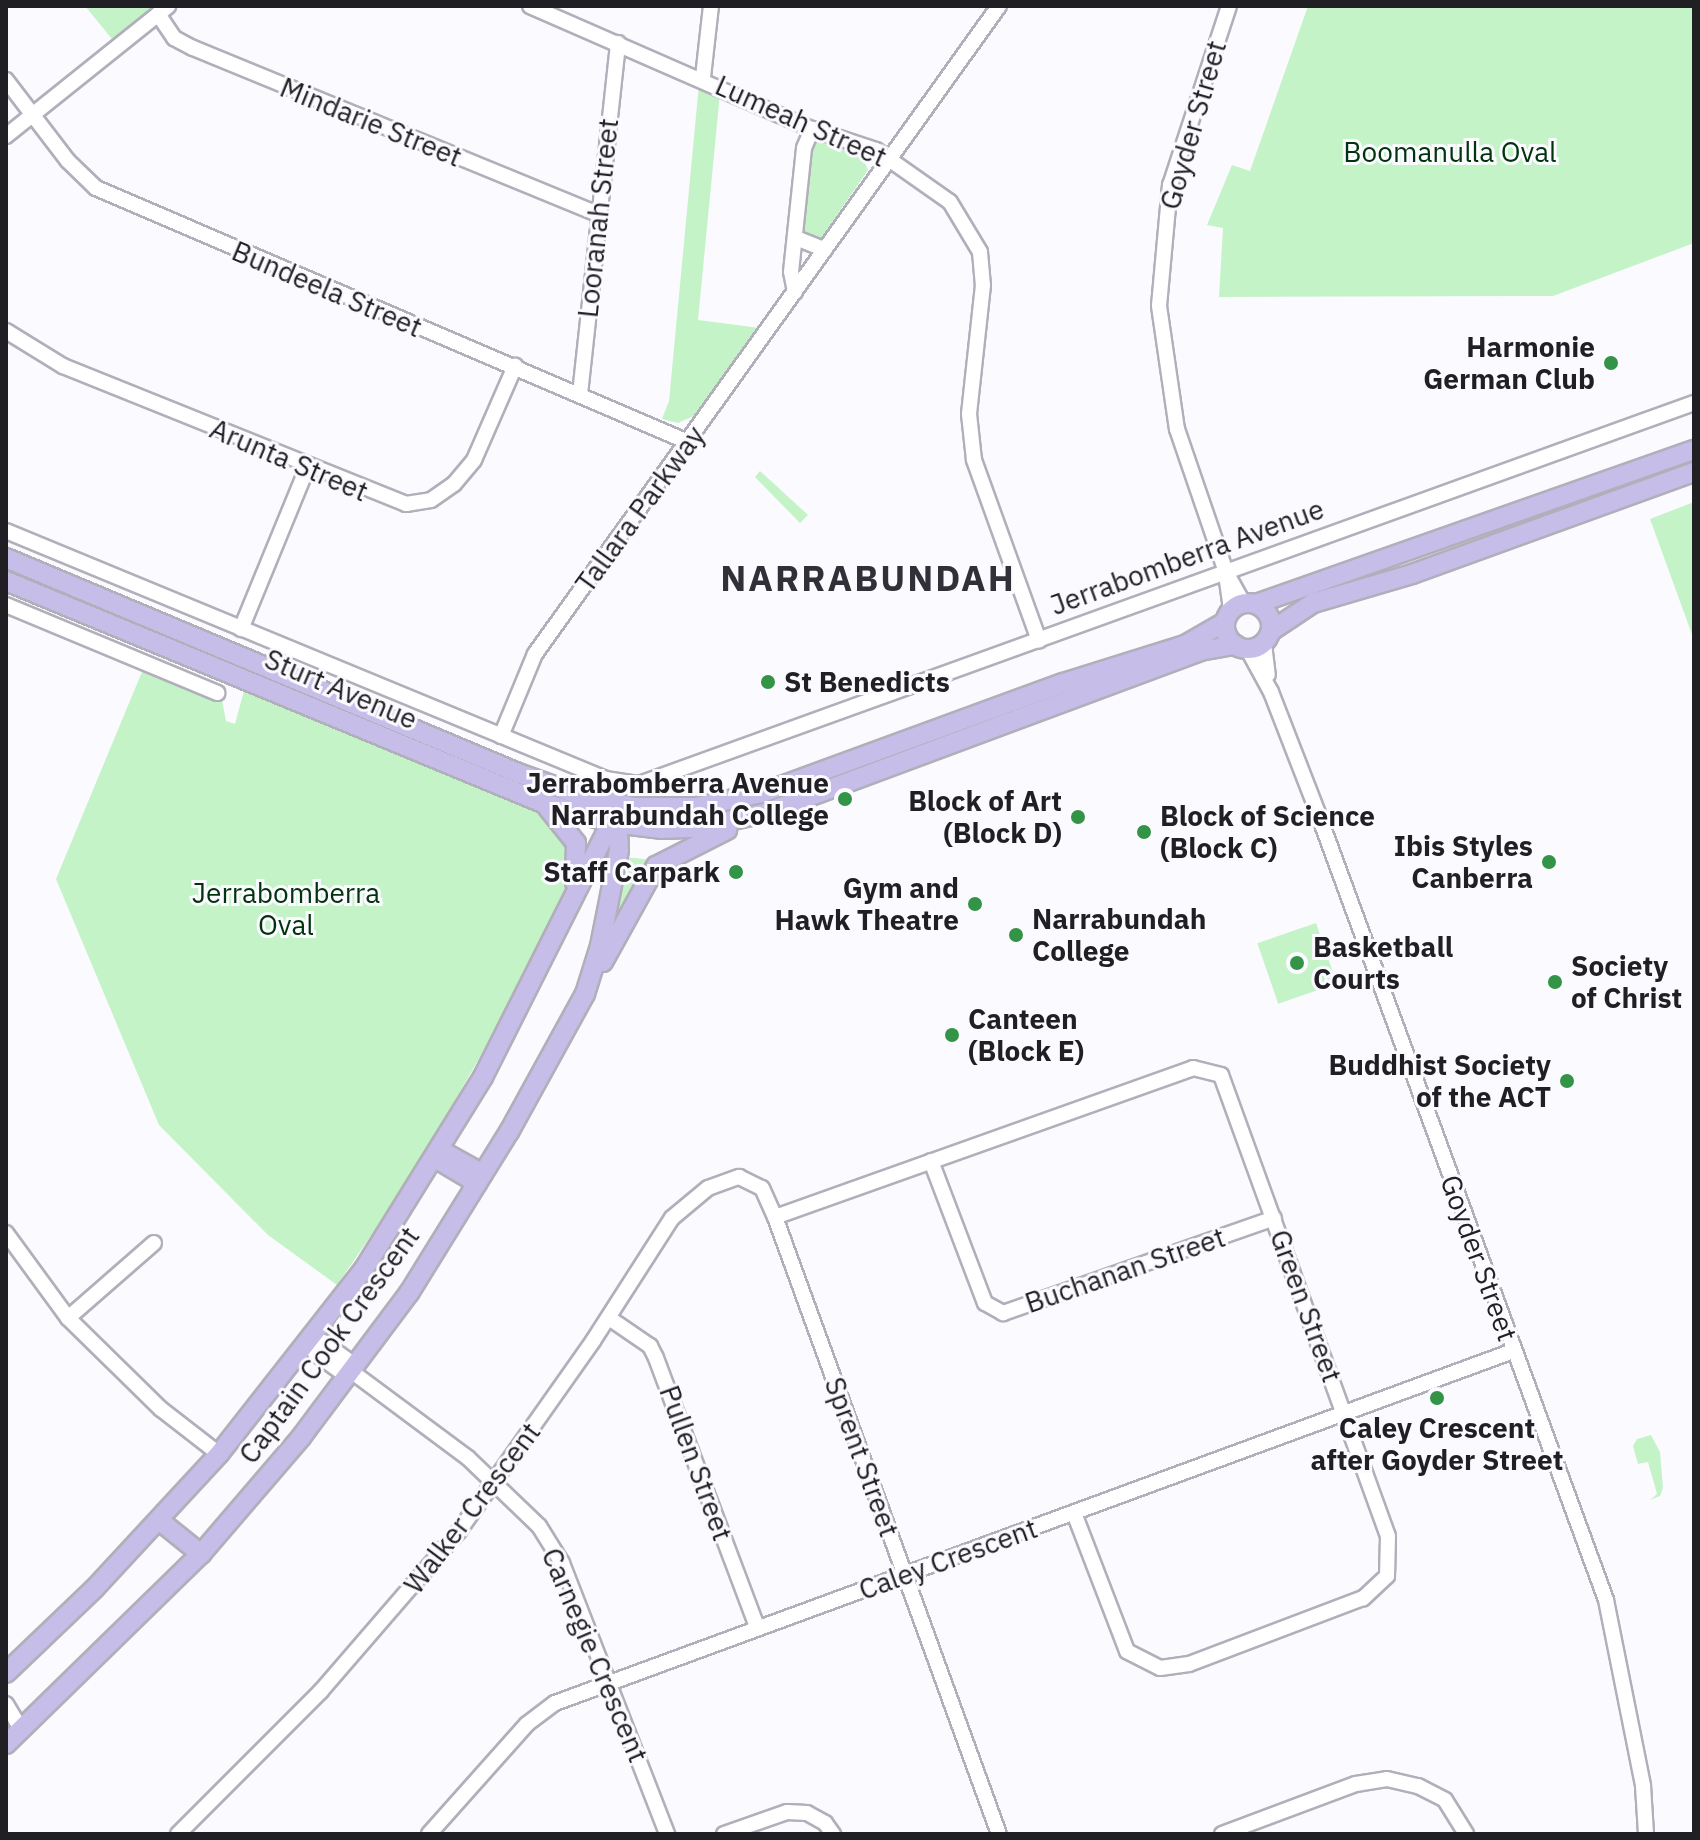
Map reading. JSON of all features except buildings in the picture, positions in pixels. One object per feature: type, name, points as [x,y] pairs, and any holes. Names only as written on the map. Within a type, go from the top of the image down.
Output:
[{"type":"main road","points":[[880,751],[1185,645],[1239,610],[1694,450]]},
{"type":"main road","points":[[573,1020],[656,866],[762,814],[1200,651],[1255,642],[1313,603],[1490,545],[1694,472]]},
{"type":"main road","points":[[1482,526],[1490,545]]},
{"type":"main road","name":"Sturt Avenue","points":[[6,558],[480,758],[572,793],[635,807],[739,799],[880,751]]},
{"type":"main road","name":"Sturt Avenue","points":[[6,581],[543,803],[613,823],[661,829],[696,828],[762,814]]},
{"type":"main road","points":[[1239,610],[1255,642]]},
{"type":"main road","points":[[1239,610],[1271,620],[1255,642]]},
{"type":"main road","points":[[880,751],[899,762]]},
{"type":"main road","points":[[480,758],[535,786],[597,808],[613,823]]},
{"type":"main road","points":[[543,803],[566,825],[577,845],[579,866],[570,907],[591,904],[606,918]]},
{"type":"main road","name":"Captain Cook Crescent","points":[[6,1673],[157,1524],[219,1454],[364,1269],[438,1154],[613,823],[635,807]]},
{"type":"main road","name":"Captain Cook Crescent","points":[[6,1744],[14,1728],[196,1560],[351,1371],[409,1293],[573,1020],[592,973],[606,918],[619,844],[613,823]]},
{"type":"main road","points":[[438,1154],[480,1178]]},
{"type":"main road","points":[[157,1524],[196,1560]]},
{"type":"street","name":"Lumeah Street","points":[[530,6],[555,11],[618,43],[703,77],[812,129],[890,159],[950,202],[980,252],[983,285],[970,438],[1039,641]]},
{"type":"street","points":[[703,77],[711,6]]},
{"type":"street","name":"Goyder Street","points":[[1229,6],[1170,185],[1159,306],[1177,429],[1239,610]]},
{"type":"street","name":"Tallara Parkway","points":[[501,736],[535,654],[996,7]]},
{"type":"street","points":[[6,136],[163,10]]},
{"type":"street","name":"Mindarie Street","points":[[163,10],[174,38],[193,48],[597,214]]},
{"type":"street","name":"Looranah Street","points":[[580,394],[597,214],[618,43]]},
{"type":"street","name":"Bundeela Street","points":[[6,80],[31,114],[96,188],[141,212],[515,366],[688,442]]},
{"type":"street","points":[[795,292],[804,148],[812,129]]},
{"type":"street","points":[[796,238],[825,250]]},
{"type":"street","name":"Arunta Street","points":[[6,331],[63,366],[384,499],[406,504],[431,500],[454,484],[474,460],[515,366]]},
{"type":"street","name":"Jerrabomberra Avenue","points":[[655,781],[1694,403]]},
{"type":"street","points":[[241,629],[307,468]]},
{"type":"street","name":"Sturt Avenue","points":[[6,531],[610,781],[655,781]]},
{"type":"street","points":[[6,605],[217,693]]},
{"type":"street","name":"Goyder Street","points":[[1255,642],[1616,1629],[1643,1786],[1646,1834]]},
{"type":"street","name":"Green Street","points":[[775,1217],[1193,1068],[1208,1069],[1229,1087],[1388,1536],[1387,1576],[1363,1598],[1189,1664],[1160,1668],[1127,1651],[1074,1513]]},
{"type":"street","name":"Buchanan Street","points":[[931,1161],[985,1303],[1003,1313],[1274,1218]]},
{"type":"street","name":"Sprent Street","points":[[746,1178],[764,1191],[775,1217],[999,1834]]},
{"type":"street","name":"Walker Crescent","points":[[178,1834],[371,1636],[496,1480],[609,1318],[677,1213],[708,1188],[746,1178]]},
{"type":"street","points":[[6,1233],[68,1318],[161,1409],[219,1454]]},
{"type":"street","points":[[68,1318],[154,1243]]},
{"type":"street","name":"Pullen Street","points":[[609,1318],[650,1346],[656,1358],[757,1627]]},
{"type":"street","name":"Carnegie Crescent","points":[[310,1341],[315,1353],[341,1372],[351,1371],[496,1480],[539,1526],[562,1563],[667,1834]]},
{"type":"street","name":"Caley Crescent","points":[[436,1832],[527,1724],[555,1703],[1513,1351]]},
{"type":"street","points":[[6,1704],[14,1728]]},
{"type":"street","points":[[1222,1834],[1356,1784],[1387,1779],[1418,1786],[1445,1800],[1466,1834]]},
{"type":"street","points":[[724,1834],[787,1812],[807,1813],[833,1834]]},
{"type":"green space","points":[[85,6],[153,6],[112,39]]},
{"type":"green space","name":"Boomanulla Oval","points":[[1308,6],[1694,6],[1694,243],[1553,296],[1219,297],[1223,228],[1207,225],[1232,165],[1250,171]]},
{"type":"green space","points":[[699,84],[720,93],[698,320],[760,328],[696,415],[678,423],[662,419],[669,401]]},
{"type":"green space","points":[[825,139],[861,152],[868,170],[819,241],[800,235],[806,158],[814,143]]},
{"type":"green space","points":[[760,471],[808,515],[800,523],[755,477]]},
{"type":"green space","points":[[1694,502],[1694,640],[1650,519]]},
{"type":"green space","points":[[54,586],[510,778],[51,591]]},
{"type":"green space","name":"Jerrabomberra Oval","points":[[144,667],[222,700],[226,721],[235,724],[245,687],[544,813],[570,839],[570,880],[509,1006],[413,1174],[337,1285],[268,1235],[159,1125],[56,879]]},
{"type":"green space","points":[[624,857],[654,860],[618,914],[614,908]]},
{"type":"green space","name":"Basketball Courts","points":[[1316,923],[1337,984],[1278,1004],[1257,943]]},
{"type":"green space","points":[[1651,1435],[1660,1452],[1663,1488],[1660,1496],[1650,1500],[1657,1494],[1648,1462],[1638,1464],[1633,1446],[1637,1439]]},
{"type":"place","name":"Harmonie German Club","points":[[1611,363]]},
{"type":"place","name":"St Benedicts","points":[[768,682]]},
{"type":"place","name":"Jerrabomberra Avenue Narrabundah College","points":[[845,799]]},
{"type":"place","name":"Block of Art (Block D)","points":[[1078,817]]},
{"type":"place","name":"Block of Science (Block C)","points":[[1144,832]]},
{"type":"place","name":"Ibis Styles Canberra","points":[[1549,862]]},
{"type":"place","name":"Staff Carpark","points":[[736,872]]},
{"type":"place","name":"Gym and Hawk Theatre","points":[[975,904]]},
{"type":"place","name":"Narrabundah College","points":[[1016,935]]},
{"type":"place","name":"Basketball Courts","points":[[1297,963]]},
{"type":"place","name":"Society of Christ","points":[[1555,982]]},
{"type":"place","name":"Canteen (Block E)","points":[[952,1035]]},
{"type":"place","name":"Buddhist Society of the ACT","points":[[1567,1081]]},
{"type":"place","name":"Caley Crescent after Goyder Street","points":[[1437,1398]]},
{"type":"district","name":"NARRABUNDAH","points":[[868,578]]}]
